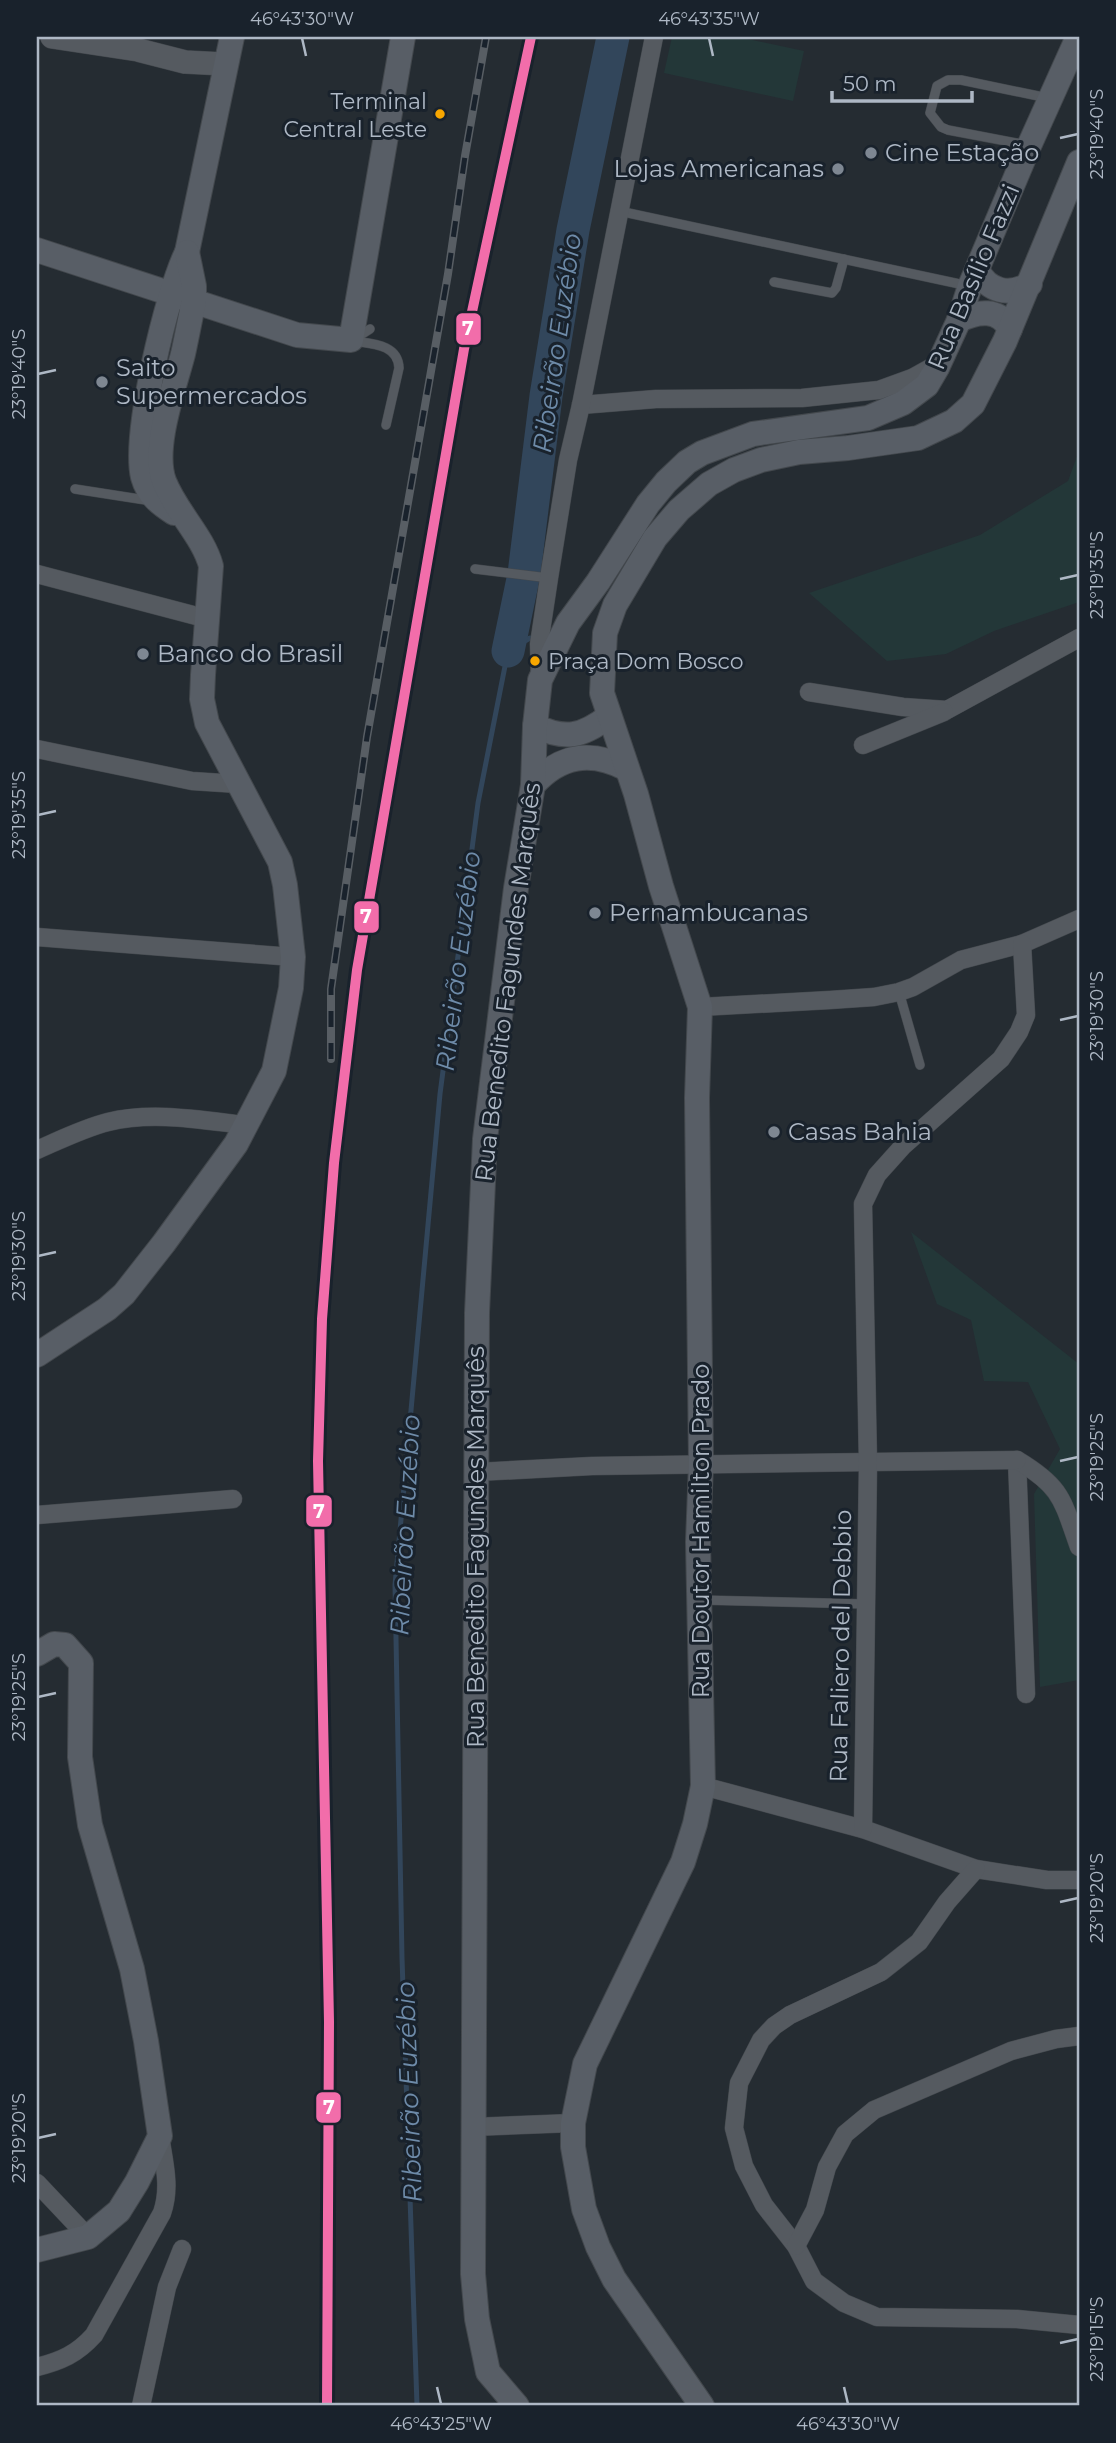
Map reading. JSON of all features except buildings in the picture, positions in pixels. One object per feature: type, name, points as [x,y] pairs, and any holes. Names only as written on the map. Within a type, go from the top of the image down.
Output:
[{"type":"main road","points":[[37,1355],[107,1309],[124,1294],[236,1144],[274,1071],[291,988],[293,957],[280,862],[207,723],[202,699],[211,566],[207,550],[144,478],[142,444],[157,354],[183,297],[187,253],[232,37]]},
{"type":"main road","points":[[37,250],[297,335],[361,334],[403,37]]},
{"type":"main road","name":"Rua Basílio Fazzi","points":[[540,680],[568,623],[649,504],[666,482],[687,462],[702,453],[753,434],[849,422],[877,415],[903,403],[927,385],[959,320],[974,278],[1050,99],[1071,67],[1078,37]]},
{"type":"main road","name":"Rua Basílio Fazzi","points":[[604,633],[615,605],[655,538],[680,510],[709,484],[734,470],[761,460],[799,452],[909,440],[954,421],[973,404],[1010,330],[1079,162]]},
{"type":"main road","points":[[974,278],[993,289],[1012,291],[1030,284]]},
{"type":"main road","points":[[959,320],[974,314],[989,313],[1000,317],[1010,330]]},
{"type":"main road","name":"Rua Doutor Hamilton Prado","points":[[604,633],[602,693],[700,1007],[697,1111],[701,1464],[698,1542],[704,1786],[683,1862],[585,2064],[573,2123],[573,2147],[584,2209],[598,2247],[614,2279],[695,2400]]},
{"type":"main road","name":"Rua Benedito Fagundes Marquês","points":[[517,2406],[488,2372],[477,2319],[472,2274],[477,1313],[485,1139],[516,888],[533,785],[534,726],[540,680]]},
{"type":"main road","points":[[534,726],[556,734],[584,733],[608,716]]},
{"type":"main road","points":[[533,785],[549,769],[574,759],[587,757],[608,760],[627,769]]},
{"type":"main road","points":[[37,1654],[54,1644],[65,1645],[81,1663],[80,1756],[90,1825],[132,1969],[160,2136],[119,2211],[88,2237],[37,2250]]},
{"type":"main road","points":[[488,2372],[498,2406]]},
{"type":"street","points":[[52,37],[120,47],[185,62],[225,64]]},
{"type":"street","points":[[540,680],[539,644],[568,460],[654,37]]},
{"type":"street","points":[[581,405],[656,399],[802,398],[879,390],[912,378],[940,362]]},
{"type":"street","points":[[37,574],[208,619]]},
{"type":"street","points":[[863,745],[947,710],[1079,638]]},
{"type":"street","points":[[809,692],[903,707],[947,710]]},
{"type":"street","points":[[37,748],[192,781],[238,784]]},
{"type":"street","points":[[700,1007],[874,997],[899,992],[914,987],[961,960],[1022,944],[1079,919]]},
{"type":"street","points":[[37,937],[293,957]]},
{"type":"street","name":"Rua Faliero del Debbio","points":[[863,1829],[868,1463],[863,1204],[877,1175],[903,1146],[1001,1059],[1019,1032],[1026,1014],[1022,944]]},
{"type":"street","points":[[37,1150],[109,1122],[141,1117],[245,1125]]},
{"type":"street","points":[[477,1472],[701,1464],[1017,1460],[1043,1475],[1054,1488],[1063,1501],[1079,1546]]},
{"type":"street","points":[[1017,1460],[1026,1694]]},
{"type":"street","points":[[37,1514],[233,1499]]},
{"type":"street","points":[[704,1786],[863,1829],[976,1869],[1047,1880],[1079,1880]]},
{"type":"street","points":[[976,1869],[947,1902],[919,1942],[881,1972],[790,2015],[774,2026],[761,2040],[739,2083],[734,2128],[744,2166],[764,2205],[796,2246],[814,2281],[844,2303],[877,2317],[1017,2319],[1079,2325]]},
{"type":"street","points":[[796,2246],[815,2210],[827,2167],[845,2134],[873,2110],[1012,2051],[1079,2036]]},
{"type":"street","points":[[472,2127],[573,2123]]},
{"type":"street","points":[[37,2367],[81,2350],[94,2335],[162,2213],[167,2199],[167,2182],[160,2136]]},
{"type":"street","points":[[37,2183],[88,2237]]},
{"type":"street","points":[[141,2406],[167,2287],[182,2249]]},
{"type":"lane","points":[[1029,146],[941,127],[930,113],[937,86],[948,80],[961,80],[1050,99]]},
{"type":"lane","points":[[619,211],[844,259],[974,278]]},
{"type":"lane","points":[[774,282],[832,293],[844,259]]},
{"type":"lane","points":[[361,334],[395,352],[399,358],[400,368],[386,425]]},
{"type":"lane","points":[[75,489],[172,507]]},
{"type":"lane","points":[[475,569],[549,578]]},
{"type":"lane","points":[[899,992],[919,1065]]},
{"type":"lane","points":[[700,1600],[866,1604]]},
{"type":"green space","points":[[672,37],[738,37],[804,51],[793,101],[664,73]]},
{"type":"green space","points":[[1079,451],[1079,602],[994,631],[946,654],[887,661],[809,593],[980,535],[1068,481]]},
{"type":"green space","points":[[911,1232],[1079,1364],[1079,1680],[1040,1687],[1034,1494],[1060,1449],[1028,1382],[984,1381],[971,1320],[937,1304]]},
{"type":"waterway","name":"Ribeirão Euzébio","points":[[508,651],[524,574],[546,396],[573,230],[613,37]]},
{"type":"waterway","name":"Ribeirão Euzébio","points":[[417,2406],[402,1958],[395,1585],[440,1094],[478,803],[508,651],[530,638]]},
{"type":"railway","points":[[331,1059],[331,989],[367,737],[448,274],[486,37]]},
{"type":"transit line","name":"7","points":[[327,2406],[329,2022],[318,1461],[322,1319],[334,1163],[357,970],[464,349],[531,37]]},
{"type":"place","name":"Terminal Central Leste","points":[[440,114]]},
{"type":"place","name":"Cine Estação","points":[[871,153]]},
{"type":"place","name":"Lojas Americanas","points":[[838,169]]},
{"type":"place","name":"Saito Supermercados","points":[[102,382]]},
{"type":"place","name":"Banco do Brasil","points":[[143,654]]},
{"type":"place","name":"Praça Dom Bosco","points":[[535,661]]},
{"type":"place","name":"Pernambucanas","points":[[595,913]]},
{"type":"place","name":"Casas Bahia","points":[[774,1132]]}]
